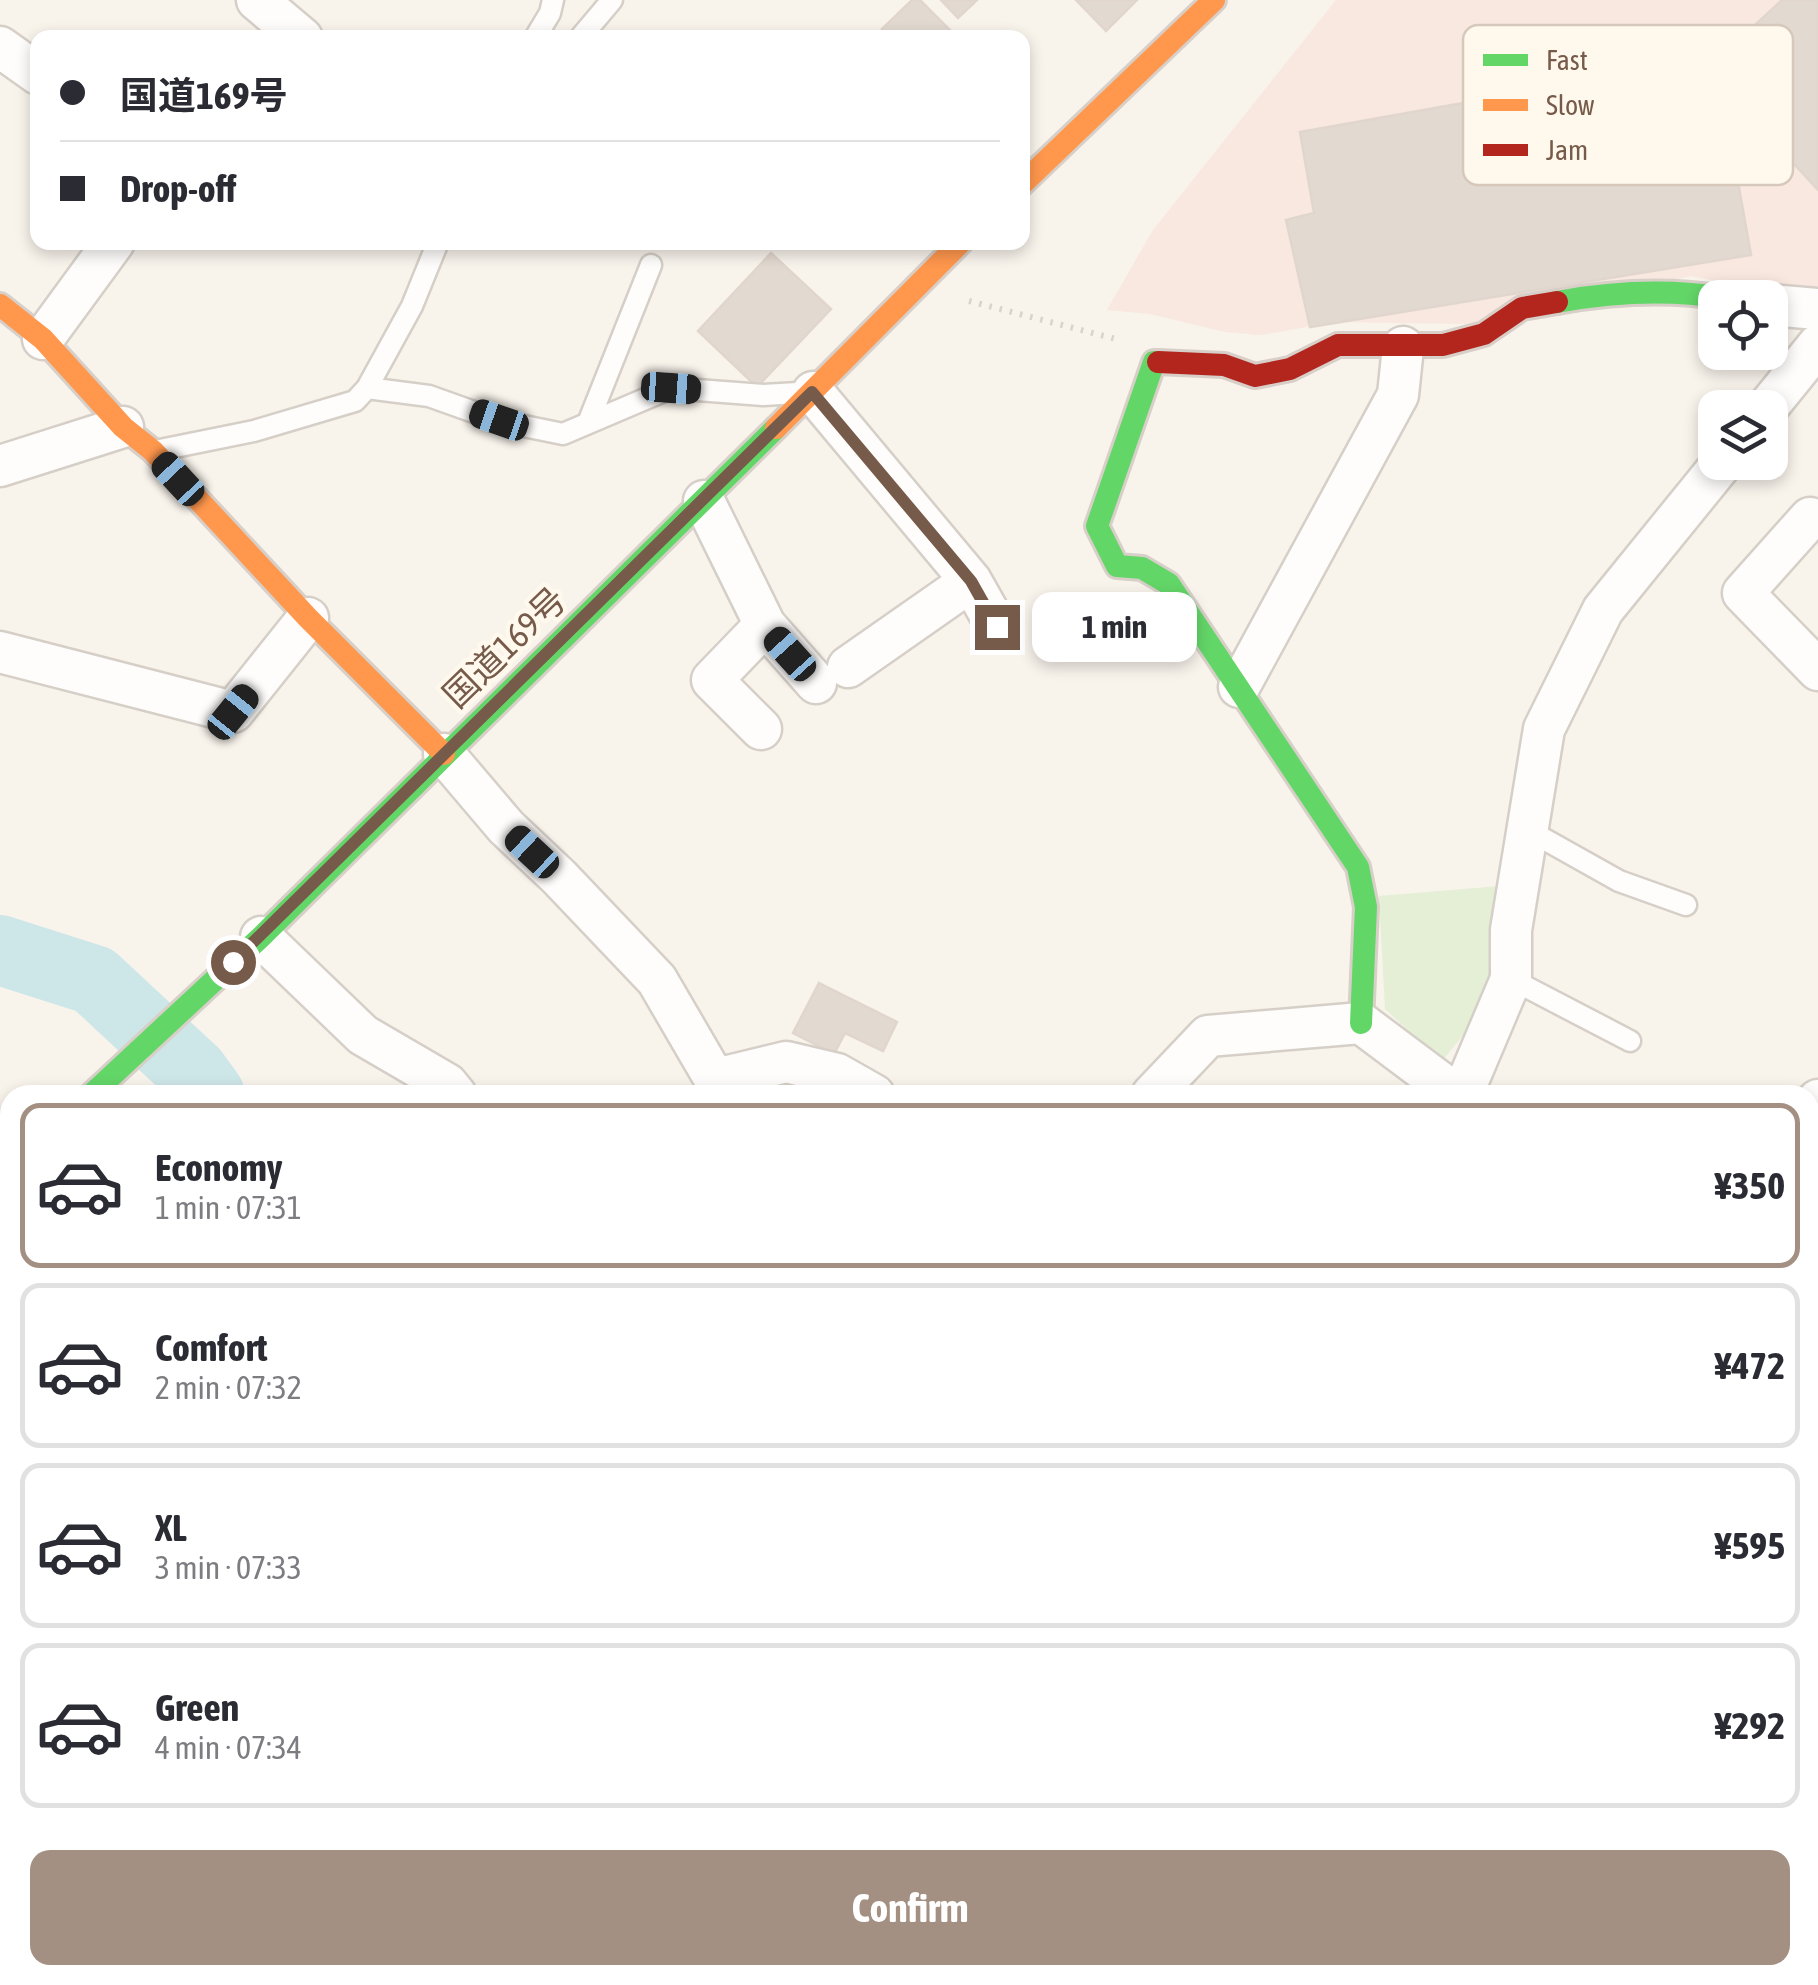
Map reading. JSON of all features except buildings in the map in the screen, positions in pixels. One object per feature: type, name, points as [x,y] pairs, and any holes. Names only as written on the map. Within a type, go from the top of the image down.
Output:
[{"type":"main road","points":[[1030,176],[1214,0]]},
{"type":"main road","name":"国道169号","points":[[101,1085],[261,937],[953,250]]},
{"type":"main road","points":[[1361,1022],[1366,906],[1358,867],[1169,584],[1142,568],[1116,566],[1097,526],[1154,362],[1224,365],[1255,376],[1290,369],[1338,344],[1443,346],[1484,334],[1522,308],[1604,293],[1698,294]]},
{"type":"main road","points":[[0,304],[43,339],[308,618],[444,754]]},
{"type":"street","points":[[257,0],[292,30]]},
{"type":"street","points":[[0,48],[30,69]]},
{"type":"street","points":[[43,339],[108,250]]},
{"type":"street","points":[[1788,306],[1818,309]]},
{"type":"street","points":[[1782,390],[1818,345]]},
{"type":"street","points":[[1239,687],[1398,395],[1403,347]]},
{"type":"street","points":[[812,392],[971,581],[997,627]]},
{"type":"street","points":[[0,466],[138,439]]},
{"type":"street","points":[[1464,1085],[1512,979],[1511,930],[1544,730],[1604,610],[1709,480]]},
{"type":"street","points":[[704,501],[765,626],[832,675],[971,581]]},
{"type":"street","points":[[1810,518],[1743,593],[1818,670]]},
{"type":"street","points":[[0,652],[233,712],[308,618]]},
{"type":"street","points":[[761,729],[712,680],[765,626]]},
{"type":"street","points":[[444,754],[506,828],[559,877],[657,980],[719,1085]]},
{"type":"street","points":[[261,937],[363,1035],[448,1085]]},
{"type":"street","points":[[1161,1085],[1208,1036],[1361,1022],[1446,1085]]},
{"type":"street","points":[[725,1085],[786,1062],[837,1074],[856,1085]]},
{"type":"lane","points":[[585,30],[612,0]]},
{"type":"lane","points":[[539,30],[552,6],[572,30]]},
{"type":"lane","points":[[138,439],[254,431],[355,401],[367,388],[412,306],[435,250]]},
{"type":"lane","points":[[588,423],[651,265]]},
{"type":"lane","points":[[367,388],[429,396],[499,420],[563,434],[671,388],[763,395],[812,392]]},
{"type":"lane","points":[[1528,830],[1620,881],[1686,906]]},
{"type":"lane","points":[[1512,979],[1630,1041]]},
{"type":"path","points":[[914,288],[1148,348],[1154,362]]},
{"type":"shaded area","points":[[1336,0],[1818,0],[1818,290],[1788,290],[1788,280],[1711,280],[1691,276],[1467,324],[1334,322],[1261,335],[1107,310],[1153,230]]},
{"type":"green space","points":[[1500,886],[1492,1000],[1442,1061],[1385,1009],[1379,896]]},
{"type":"waterway","points":[[0,950],[94,980],[203,1085]]},
{"type":"traffic: fast","points":[[1557,302],[1640,293],[1698,295]]},
{"type":"traffic: fast","points":[[1158,362],[1154,362],[1097,526],[1117,566],[1142,568],[1169,584],[1358,867],[1366,907],[1361,1023]]},
{"type":"traffic: fast","points":[[102,1085],[261,937],[776,428]]},
{"type":"traffic: slow","points":[[1030,176],[1214,0]]},
{"type":"traffic: slow","points":[[776,428],[953,250]]},
{"type":"traffic: slow","points":[[0,305],[43,339],[123,427],[153,451],[308,618],[444,754]]},
{"type":"traffic: jam","points":[[1158,362],[1224,365],[1255,376],[1290,369],[1338,345],[1443,345],[1484,334],[1522,308],[1557,302]]},
{"type":"route","points":[[233,962],[812,392],[971,581],[997,627]]}]
